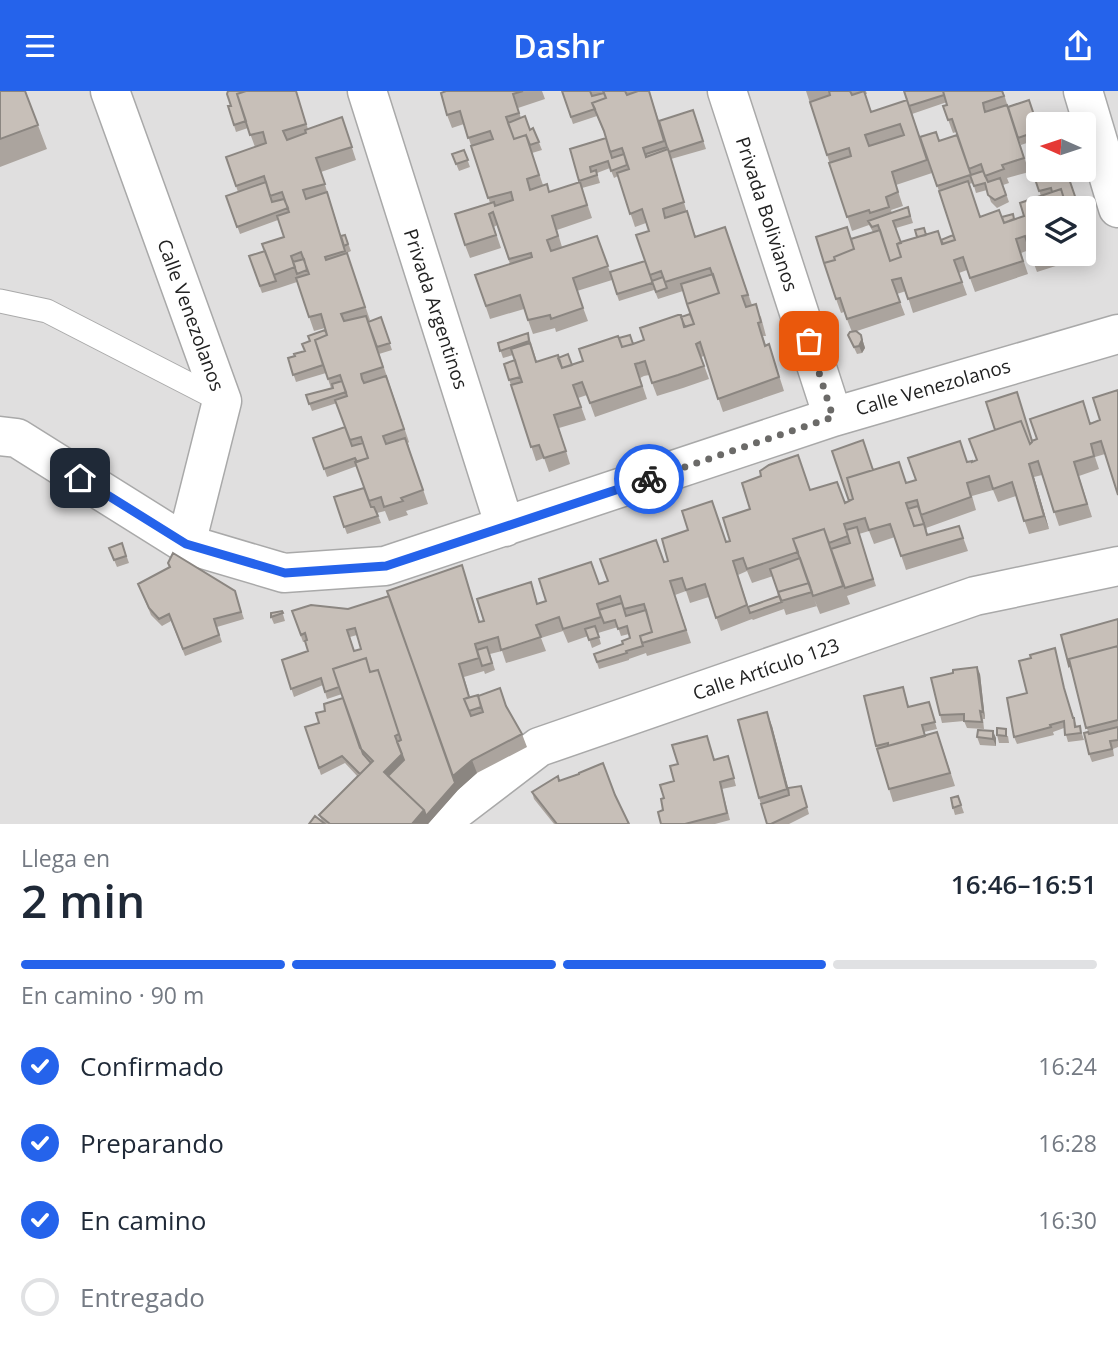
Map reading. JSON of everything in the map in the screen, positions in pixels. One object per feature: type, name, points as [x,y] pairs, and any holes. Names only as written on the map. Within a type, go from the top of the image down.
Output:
[{"type":"street","name":"Calle Venezolanos","points":[[110,91],[222,401],[186,544]]},
{"type":"street","name":"Privada Argentinos","points":[[367,91],[505,527]]},
{"type":"street","name":"Privada Bolivianos","points":[[727,91],[833,417]]},
{"type":"street","points":[[1083,91],[1118,208]]},
{"type":"street","name":"Calle Venezolanos","points":[[0,436],[17,438],[186,544],[285,573],[386,566],[833,417],[1118,334]]},
{"type":"street","name":"Calle Artículo 123","points":[[438,824],[539,747],[975,596],[1118,566]]},
{"type":"lane","points":[[0,301],[47,311],[222,401]]},
{"type":"shaded area","points":[[0,91],[1118,91],[1118,824],[0,824]]},
{"type":"building","points":[[0,91],[25,91],[38,125],[0,139]]},
{"type":"building","points":[[228,91],[246,91],[237,94],[246,121],[234,125],[228,106],[231,106]]},
{"type":"building","points":[[246,91],[296,91],[306,124],[283,131],[287,140],[306,133],[305,130],[342,117],[352,147],[316,158],[325,184],[303,190],[306,199],[327,192],[345,251],[325,257],[326,260],[347,253],[365,307],[341,314],[344,321],[366,316],[383,367],[361,374],[362,379],[364,383],[386,376],[404,429],[383,436],[386,444],[405,438],[423,490],[401,498],[403,501],[384,507],[381,497],[369,501],[355,462],[368,458],[361,437],[350,440],[335,400],[347,396],[340,375],[328,379],[315,340],[327,335],[321,314],[309,317],[296,278],[309,274],[301,252],[291,256],[295,267],[274,275],[262,244],[284,237],[277,216],[289,212],[282,192],[270,196],[264,176],[236,186],[226,157],[266,143],[263,132],[250,135],[237,94]]},
{"type":"building","points":[[523,91],[513,94],[519,113],[506,117],[514,139],[526,135],[539,175],[527,179],[530,190],[547,184],[549,192],[580,182],[587,205],[552,216],[558,236],[547,240],[551,251],[597,236],[608,266],[573,278],[583,308],[551,319],[550,315],[528,320],[520,295],[486,306],[475,275],[532,257],[531,253],[509,259],[493,212],[489,214],[496,235],[465,245],[455,214],[494,202],[495,206],[513,200],[511,192],[488,198],[471,146],[493,139],[490,131],[468,138],[460,111],[447,115],[441,93]]},
{"type":"building","points":[[562,91],[590,91],[592,96],[604,93],[606,98],[592,103],[595,109],[571,117]]},
{"type":"building","points":[[603,91],[625,91],[627,95],[649,91],[664,141],[643,148],[646,157],[668,149],[684,202],[663,209],[665,218],[687,211],[695,237],[725,227],[748,295],[742,296],[746,307],[756,304],[765,346],[769,344],[779,377],[718,399],[700,342],[696,344],[704,366],[678,375],[652,383],[645,361],[635,364],[642,386],[590,403],[582,382],[573,385],[581,407],[554,415],[566,451],[544,458],[539,445],[531,447],[511,385],[522,382],[511,349],[530,343],[536,362],[558,355],[562,368],[583,361],[579,349],[618,336],[622,347],[633,344],[644,340],[640,328],[678,315],[681,315],[684,327],[694,324],[687,304],[719,293],[710,268],[665,282],[661,271],[650,275],[636,235],[649,231],[642,209],[630,214],[617,173],[629,169],[622,148],[610,152],[592,103],[606,98]]},
{"type":"building","points":[[829,91],[850,91],[852,95],[864,91],[871,112],[907,100],[927,160],[892,172],[898,192],[886,197],[889,207],[847,217],[829,163],[851,156],[849,148],[827,155],[810,102],[830,95]],"holes":[[[900,124],[904,135],[869,146],[865,135]]]},
{"type":"building","points":[[904,91],[943,91],[944,95],[909,106]]},
{"type":"building","points":[[943,91],[1002,91],[1004,96],[983,103],[985,112],[1007,105],[1024,158],[1002,165],[1004,169],[985,176],[981,164],[969,169],[952,119],[948,120],[943,106],[947,105]]},
{"type":"building","points":[[1029,100],[1033,112],[1026,112],[1026,135],[1018,138],[1008,107]]},
{"type":"building","points":[[693,110],[703,141],[646,157],[646,154],[667,147],[659,121]]},
{"type":"building","points":[[525,116],[530,130],[533,128],[539,142],[530,145],[526,135],[514,139],[508,123]]},
{"type":"building","points":[[936,132],[939,141],[957,135],[971,175],[983,171],[988,182],[1000,178],[1006,195],[995,200],[988,195],[985,183],[974,186],[970,175],[937,186],[920,137]]},
{"type":"building","points":[[606,138],[612,158],[624,154],[627,165],[611,171],[608,161],[590,167],[591,172],[596,170],[597,175],[579,181],[570,149]]},
{"type":"building","points":[[464,150],[468,160],[456,164],[452,154]]},
{"type":"building","points":[[968,181],[980,217],[999,210],[1004,223],[1024,216],[1020,203],[1026,201],[1026,239],[1025,236],[1016,239],[1023,261],[970,278],[963,257],[954,260],[962,282],[908,299],[901,278],[892,280],[900,302],[847,319],[840,298],[836,299],[824,263],[854,249],[851,239],[880,230],[890,261],[901,257],[897,244],[901,242],[938,231],[942,244],[955,240],[939,191]]},
{"type":"building","points":[[266,182],[272,202],[284,199],[288,208],[237,227],[226,196]]},
{"type":"building","points":[[1036,182],[1070,182],[1075,196],[1063,196],[1061,189],[1052,192],[1051,188],[1039,191]]},
{"type":"building","points":[[1061,189],[1063,196],[1040,196]]},
{"type":"building","points":[[908,207],[910,216],[893,221],[901,243],[897,244],[901,257],[890,261],[878,225],[872,227],[868,221]]},
{"type":"building","points":[[1013,214],[1014,219],[1004,223],[1002,217]]},
{"type":"building","points":[[847,227],[854,249],[824,263],[816,237]]},
{"type":"building","points":[[924,228],[926,235],[917,237],[915,230]]},
{"type":"building","points":[[345,235],[348,244],[344,246],[341,236]]},
{"type":"building","points":[[953,235],[955,240],[943,244],[941,240]]},
{"type":"building","points":[[265,251],[276,281],[260,286],[249,256]]},
{"type":"building","points":[[304,259],[307,270],[297,274],[293,262]]},
{"type":"building","points":[[645,261],[652,283],[617,294],[610,272]]},
{"type":"building","points":[[713,274],[719,293],[687,304],[681,284]]},
{"type":"building","points":[[663,277],[667,288],[656,292],[652,281]]},
{"type":"building","points":[[690,314],[694,324],[685,327],[681,317]]},
{"type":"building","points":[[381,317],[390,343],[377,347],[368,322]]},
{"type":"building","points":[[325,330],[327,335],[315,340],[323,365],[293,375],[288,358],[305,351],[302,344],[310,341],[308,336]]},
{"type":"building","points":[[856,331],[862,340],[859,346],[854,347],[848,335]]},
{"type":"building","points":[[528,333],[529,341],[500,351],[498,343]]},
{"type":"building","points":[[630,335],[633,344],[622,347],[619,338]]},
{"type":"building","points":[[568,354],[572,365],[562,368],[558,358]]},
{"type":"building","points":[[515,360],[520,377],[509,380],[504,364]]},
{"type":"building","points":[[342,381],[346,392],[309,404],[306,395],[333,388],[332,384]]},
{"type":"building","points":[[1118,390],[1118,495],[1101,441],[1091,444],[1094,456],[1074,462],[1087,504],[1054,512],[1038,461],[1029,464],[1044,516],[1024,521],[1012,482],[993,489],[989,476],[967,483],[971,497],[921,515],[917,500],[906,503],[914,526],[924,524],[927,535],[959,526],[963,538],[901,556],[890,524],[869,530],[865,518],[844,524],[848,536],[829,543],[824,529],[793,539],[798,552],[747,569],[743,558],[733,561],[747,605],[716,618],[705,584],[686,590],[682,578],[670,581],[686,630],[642,643],[640,636],[652,632],[644,604],[624,609],[620,596],[597,604],[601,617],[563,629],[559,617],[536,625],[541,637],[501,650],[498,637],[475,644],[479,658],[459,664],[469,697],[464,699],[471,716],[483,712],[478,696],[500,688],[506,706],[522,734],[472,760],[453,776],[387,591],[462,565],[479,622],[484,621],[477,599],[531,582],[537,604],[546,601],[539,579],[591,562],[599,584],[608,581],[600,559],[656,540],[664,562],[668,561],[662,539],[688,530],[682,511],[712,501],[726,542],[730,541],[723,518],[750,509],[742,483],[761,476],[760,471],[769,465],[798,455],[810,490],[837,482],[845,503],[853,499],[847,478],[899,462],[906,483],[916,480],[908,458],[960,441],[967,462],[972,462],[977,460],[969,439],[1021,421],[1030,444],[1037,439],[1030,419],[1083,401],[1090,424],[1100,420],[1093,398]]},
{"type":"building","points":[[1017,392],[1032,441],[1030,444],[1021,421],[995,430],[986,402]]},
{"type":"building","points":[[345,427],[352,446],[363,443],[368,458],[357,462],[355,458],[324,469],[313,438]]},
{"type":"building","points":[[863,440],[873,470],[847,478],[853,499],[849,501],[832,451]]},
{"type":"building","points":[[364,488],[371,507],[374,507],[378,516],[344,527],[334,497]]},
{"type":"building","points":[[918,506],[924,524],[914,526],[908,509]]},
{"type":"building","points":[[857,527],[873,579],[845,588],[831,549],[850,543],[846,530]]},
{"type":"building","points":[[824,529],[843,586],[813,596],[793,539]]},
{"type":"building","points":[[122,543],[126,556],[114,560],[109,548]]},
{"type":"building","points":[[173,553],[235,591],[241,612],[214,619],[219,635],[183,649],[169,614],[159,619],[149,608],[138,584],[170,567],[168,563]]},
{"type":"building","points":[[800,558],[809,583],[778,592],[770,569]]},
{"type":"building","points":[[809,583],[812,592],[781,601],[778,592]]},
{"type":"building","points":[[778,592],[782,602],[750,613],[748,607],[779,596]]},
{"type":"building","points":[[389,596],[455,783],[426,816],[424,810],[388,776],[404,760],[397,742],[401,740],[378,670],[370,672],[366,658],[333,669],[339,687],[325,692],[321,678],[291,689],[282,660],[308,651],[305,633],[301,635],[292,611],[311,605],[348,609]],"holes":[[[355,628],[361,649],[354,651],[347,630]]]},
{"type":"building","points":[[622,603],[626,616],[646,610],[652,632],[640,636],[643,646],[597,662],[594,654],[623,644],[622,641],[630,638],[627,626],[618,629],[615,620],[604,623],[599,610]]},
{"type":"building","points":[[271,613],[283,613],[271,617]]},
{"type":"building","points":[[1118,619],[1118,646],[1069,659],[1069,666],[1061,635]]},
{"type":"building","points":[[595,626],[599,637],[589,640],[585,629]]},
{"type":"building","points":[[1118,646],[1118,720],[1086,728],[1069,659]]},
{"type":"building","points":[[487,647],[492,663],[482,666],[477,650]]},
{"type":"building","points":[[1055,648],[1075,727],[1080,726],[1081,733],[1065,735],[1064,721],[1014,737],[1007,698],[1027,693],[1019,661]]},
{"type":"building","points":[[366,658],[370,672],[378,670],[399,734],[395,736],[402,754],[384,772],[424,810],[412,824],[330,824],[319,815],[373,761],[360,748],[333,669]]},
{"type":"building","points":[[977,667],[982,722],[964,721],[964,714],[940,715],[931,678],[953,673],[953,670]]},
{"type":"building","points":[[903,687],[908,707],[929,702],[935,722],[922,725],[925,736],[888,746],[888,743],[876,746],[864,696]]},
{"type":"building","points":[[478,695],[481,707],[469,711],[464,699]]},
{"type":"building","points":[[343,698],[363,754],[371,763],[360,774],[342,756],[319,768],[305,727],[319,723],[316,713],[325,711],[324,704]]},
{"type":"building","points":[[767,712],[787,789],[759,798],[738,720]]},
{"type":"building","points":[[1118,727],[1118,740],[1110,741],[1112,749],[1089,754],[1084,733]]},
{"type":"building","points":[[997,728],[1006,729],[1006,736],[997,735]]},
{"type":"building","points":[[978,730],[993,731],[993,739],[977,737]]},
{"type":"building","points":[[937,732],[950,773],[889,789],[877,749]]},
{"type":"building","points":[[707,736],[714,760],[728,756],[734,778],[720,782],[727,813],[685,824],[661,824],[658,812],[663,810],[661,799],[664,798],[660,785],[674,781],[670,766],[678,764],[672,745]]},
{"type":"building","points":[[603,763],[629,824],[557,824],[532,792],[558,776],[559,781]]},
{"type":"building","points":[[801,786],[807,807],[767,824],[761,804],[789,795],[788,788]]},
{"type":"building","points":[[958,796],[961,805],[953,808],[951,798]]},
{"type":"building","points":[[315,816],[325,824],[309,824]]},
{"type":"way so far","points":[[649,479],[833,417],[809,341]]},
{"type":"route","points":[[80,478],[186,544],[285,573],[386,566],[649,479]]}]
